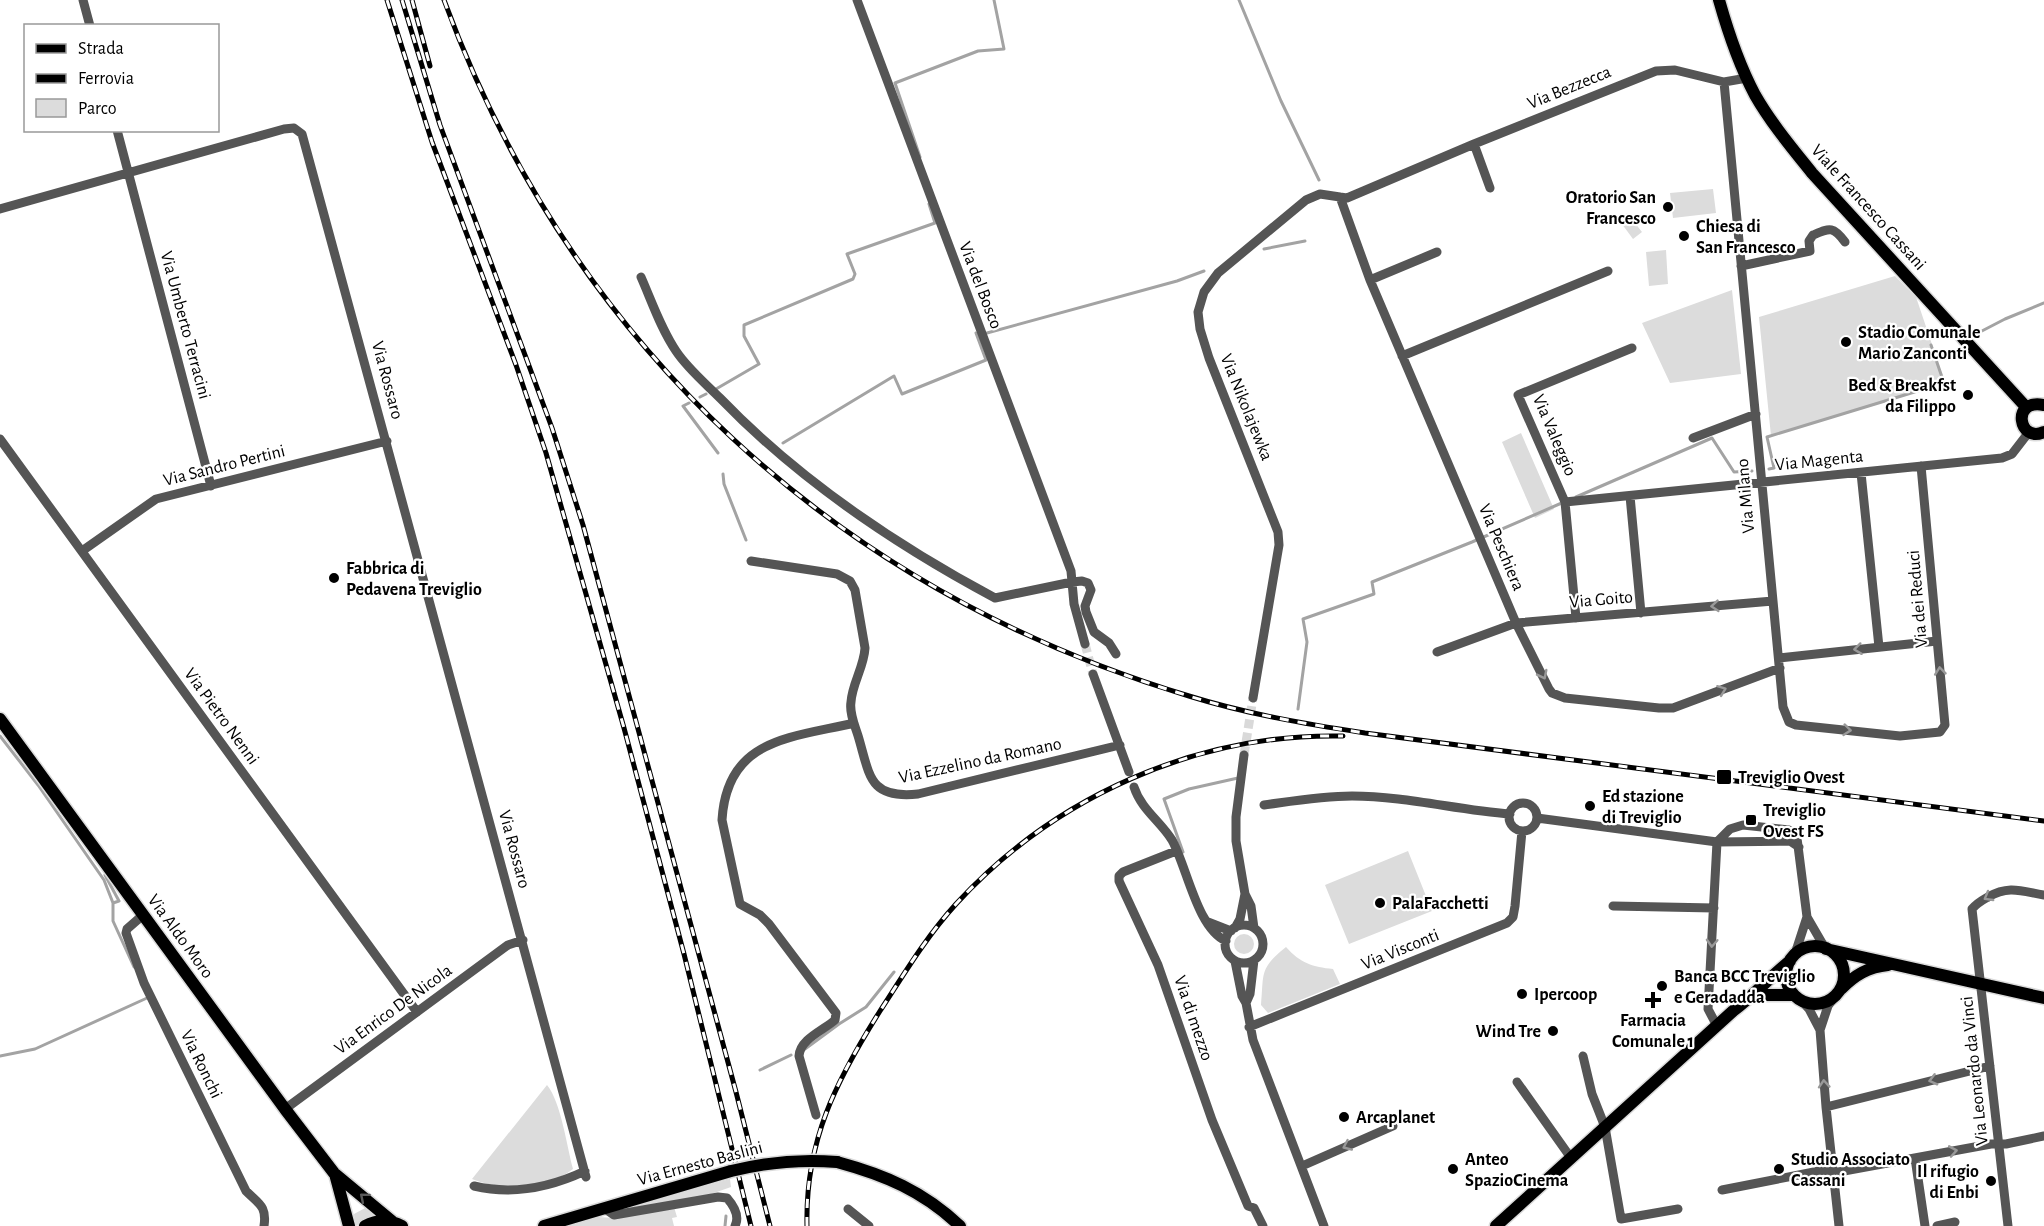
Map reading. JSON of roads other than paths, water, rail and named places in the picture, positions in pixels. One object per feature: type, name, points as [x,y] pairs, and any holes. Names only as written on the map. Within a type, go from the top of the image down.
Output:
[{"type":"main road","name":"Viale Francesco Cassani","points":[[1720,4],[1747,78],[1770,119],[1812,173],[2026,407]]},
{"type":"main road","points":[[2044,405],[2035,403],[2026,407],[2021,422],[2029,432],[2040,434],[2044,432]]},
{"type":"main road","name":"Via Aldo Moro","points":[[0,719],[334,1173],[399,1224]]},
{"type":"main road","points":[[1496,1226],[1754,995],[1764,982],[1808,948],[1826,949],[2044,998]]},
{"type":"main road","points":[[1826,949],[1837,957],[1842,965],[1844,974],[1837,993]]},
{"type":"main road","points":[[1793,958],[1786,979],[1798,998]]},
{"type":"main road","points":[[1754,995],[1798,998],[1818,1004],[1837,993],[1854,976],[1866,970],[1896,965]]},
{"type":"main road","name":"Via Ernesto Baslini","points":[[544,1226],[731,1171],[778,1161],[799,1160],[837,1162],[875,1173],[918,1193],[960,1226]]},
{"type":"main road","name":"Via Aldo Moro","points":[[334,1173],[349,1226]]},
{"type":"main road","points":[[365,1226],[377,1221],[399,1224]]},
{"type":"street","points":[[83,0],[89,24]]},
{"type":"street","name":"Via del Bosco","points":[[857,0],[1071,571],[1074,604],[1085,644]]},
{"type":"street","name":"Via Bezzecca","points":[[1337,197],[1347,198],[1656,71],[1675,70],[1724,82]]},
{"type":"street","points":[[1724,82],[1747,78]]},
{"type":"street","name":"Via Milano","points":[[1724,82],[1783,707],[1789,722]]},
{"type":"street","name":"Via Rossaro","points":[[0,209],[284,129],[294,128],[300,131],[306,145],[387,441],[585,1174],[526,1189],[491,1190],[474,1186]]},
{"type":"street","name":"Via Umberto Terracini","points":[[118,132],[211,486]]},
{"type":"street","points":[[1474,144],[1490,188]]},
{"type":"street","name":"Via Nikolajewka","points":[[1253,698],[1279,545],[1278,532],[1209,358],[1200,329],[1198,312],[1204,292],[1218,273],[1306,200],[1320,194],[1337,197]]},
{"type":"street","name":"Via Peschiera","points":[[1337,197],[1516,623],[1550,689],[1557,696],[1673,708],[1779,663],[1937,640]]},
{"type":"street","points":[[1741,266],[1810,251],[1809,242],[1813,235],[1829,228],[1837,231],[1845,242]]},
{"type":"street","points":[[1370,280],[1437,252]]},
{"type":"street","points":[[1402,356],[1608,271]]},
{"type":"street","points":[[641,277],[676,351],[689,367],[790,464],[842,504],[936,566],[995,598],[1082,581],[1090,586],[1090,594],[1085,606],[1094,632],[1109,643],[1116,654]]},
{"type":"street","name":"Via Valeggio","points":[[1565,502],[1518,395],[1632,348]]},
{"type":"street","points":[[1693,438],[1755,414]]},
{"type":"street","name":"Via Magenta","points":[[1565,502],[2002,458],[2012,454],[2029,432]]},
{"type":"street","name":"Via Pietro Nenni","points":[[0,439],[417,1012]]},
{"type":"street","name":"Via Sandro Pertini","points":[[82,551],[156,499],[387,441]]},
{"type":"street","name":"Via dei Reduci","points":[[1789,722],[1796,725],[1900,736],[1940,732],[1944,729],[1946,725],[1921,466]]},
{"type":"street","points":[[1861,472],[1879,647]]},
{"type":"street","points":[[1630,496],[1641,613]]},
{"type":"street","points":[[1565,502],[1576,618]]},
{"type":"street","name":"Via Ezzelino da Romano","points":[[751,561],[837,574],[845,577],[853,585],[857,596],[865,656],[850,705],[871,778],[886,792],[901,796],[928,791],[1119,745]]},
{"type":"street","name":"Via Goito","points":[[1437,652],[1516,623],[1773,601]]},
{"type":"street","points":[[1093,674],[1129,772]]},
{"type":"street","points":[[816,1115],[799,1050],[803,1044],[836,1020],[836,1012],[769,924],[760,915],[743,908],[740,904],[722,820],[723,809],[732,781],[748,759],[761,748],[779,741],[854,723]]},
{"type":"street","points":[[1244,755],[1236,817],[1236,842],[1245,894],[1251,906],[1254,928]]},
{"type":"street","points":[[1134,787],[1141,804],[1172,840],[1202,915],[1217,936],[1226,941]]},
{"type":"street","points":[[1264,805],[1353,796],[1509,814]]},
{"type":"street","points":[[1526,803],[1534,808],[1537,818],[1532,827],[1522,831],[1512,826],[1509,814],[1514,806],[1526,803]]},
{"type":"street","points":[[1537,818],[1718,842],[1790,841],[1799,847]]},
{"type":"street","points":[[1717,1026],[1708,1009],[1718,842],[1730,829],[1743,825],[1789,830],[1797,838],[1807,916],[1826,949]]},
{"type":"street","points":[[1738,826],[1735,831],[1738,840]]},
{"type":"street","name":"Via Visconti","points":[[1249,1027],[1506,923],[1513,917],[1515,906],[1522,831]]},
{"type":"street","name":"Via di mezzo","points":[[1176,851],[1124,872],[1119,876],[1119,881],[1158,965],[1212,1120],[1248,1206],[1254,1208],[1263,1226]]},
{"type":"street","name":"Via Leonardo da Vinci","points":[[2008,1226],[1972,909],[1997,892],[2007,889],[2044,895]]},
{"type":"street","points":[[1245,894],[1240,919],[1226,941],[1227,952],[1235,961],[1242,996],[1246,1003],[1249,1027],[1324,1226]]},
{"type":"street","points":[[1613,906],[1714,908]]},
{"type":"street","name":"Via Ronchi","points":[[144,915],[127,929],[126,933],[144,983],[246,1191],[264,1208],[266,1215],[264,1226]]},
{"type":"street","points":[[1793,958],[1807,916]]},
{"type":"street","points":[[1208,922],[1233,929],[1244,926],[1254,928],[1260,934],[1263,944],[1260,954],[1254,960],[1245,963],[1235,961]]},
{"type":"street","name":"Via Enrico De Nicola","points":[[285,1109],[508,945],[523,940]]},
{"type":"street","points":[[1246,1003],[1250,994],[1254,960]]},
{"type":"street","points":[[1837,993],[1828,1006],[1820,1030],[1839,1226]]},
{"type":"street","points":[[1798,998],[1809,1009],[1820,1030]]},
{"type":"street","points":[[1583,1056],[1592,1094],[1605,1127],[1621,1220],[1678,1209]]},
{"type":"street","points":[[1826,1107],[1990,1066]]},
{"type":"street","points":[[1517,1082],[1571,1158]]},
{"type":"street","points":[[1302,1166],[1393,1126]]},
{"type":"street","points":[[1722,1190],[1824,1170],[1833,1173],[2044,1136]]},
{"type":"street","points":[[1915,1158],[1925,1226]]},
{"type":"street","points":[[604,1208],[614,1215],[718,1197],[727,1198],[735,1209],[737,1222],[735,1226]]},
{"type":"street","points":[[848,1209],[869,1226]]},
{"type":"street","points":[[1937,1226],[1955,1222]]},
{"type":"waterway","points":[[920,157],[895,83],[978,51],[1004,49],[994,0]]},
{"type":"waterway","points":[[1239,0],[1281,101],[1319,180]]},
{"type":"waterway","points":[[716,389],[759,364],[744,336],[744,325],[853,279],[855,274],[847,254],[935,223],[929,204]]},
{"type":"waterway","points":[[1264,249],[1305,241]]},
{"type":"waterway","points":[[987,333],[1177,281],[1204,271]]},
{"type":"waterway","points":[[1978,333],[2044,303]]},
{"type":"waterway","points":[[783,443],[894,376],[902,394],[986,360],[976,333]]},
{"type":"waterway","points":[[1769,469],[1774,468],[1767,437],[1944,383],[1931,345]]},
{"type":"waterway","points":[[700,397],[706,394]]},
{"type":"waterway","points":[[689,403],[683,406],[718,453]]},
{"type":"waterway","points":[[1576,497],[1712,438],[1734,472],[1752,471]]},
{"type":"waterway","points":[[723,474],[724,484],[746,540]]},
{"type":"waterway","points":[[1298,709],[1307,642],[1303,619],[1374,594],[1372,582],[1564,502]]},
{"type":"waterway","points":[[0,736],[38,785],[104,880],[113,903],[113,921],[134,967]]},
{"type":"waterway","points":[[1183,852],[1164,799],[1189,789],[1238,778]]},
{"type":"waterway","points":[[105,875],[119,901],[113,903]]},
{"type":"waterway","points":[[805,1049],[866,1007],[894,972]]},
{"type":"waterway","points":[[0,1056],[35,1049],[147,998]]},
{"type":"waterway","points":[[760,1070],[791,1055]]},
{"type":"waterway","points":[[725,1226],[726,1216]]},
{"type":"tunnel","points":[[1085,644],[1093,674]]},
{"type":"tunnel","points":[[1244,755],[1253,698]]},
{"type":"railway","points":[[387,0],[432,142],[516,365],[546,453],[624,728],[684,954],[751,1226]]},
{"type":"railway","points":[[402,0],[440,125],[552,428],[583,525],[770,1226]]},
{"type":"railway","points":[[412,0],[430,66]]},
{"type":"railway","points":[[444,0],[498,125],[564,240],[643,344],[732,438],[832,520],[942,591],[1061,650],[1189,696],[1277,718],[1365,733],[2044,821]]},
{"type":"railway","points":[[807,1226],[811,1166],[818,1139],[826,1113],[850,1062],[880,1011],[925,943],[956,904],[995,866],[1038,832],[1083,803],[1132,778],[1182,759],[1235,746],[1289,738],[1343,736]]},
{"type":"place","name":"Oratorio San Francesco","points":[[1668,207]]},
{"type":"place","name":"Chiesa di San Francesco","points":[[1684,236]]},
{"type":"place","name":"Stadio Comunale Mario Zanconti","points":[[1846,342]]},
{"type":"place","name":"Bed & Breakfst da Filippo","points":[[1968,395]]},
{"type":"place","name":"Fabbrica di Pedavena Treviglio","points":[[334,578]]},
{"type":"place","name":"Treviglio Ovest","points":[[1724,777]]},
{"type":"place","name":"Ed stazione di Treviglio","points":[[1590,806]]},
{"type":"place","name":"Treviglio Ovest FS","points":[[1751,820]]},
{"type":"place","name":"PalaFacchetti","points":[[1380,903]]},
{"type":"place","name":"Banca BCC Treviglio e Geradadda","points":[[1662,986]]},
{"type":"place","name":"Ipercoop","points":[[1522,994]]},
{"type":"place","name":"Farmacia Comunale 1","points":[[1653,1000]]},
{"type":"place","name":"Wind Tre","points":[[1553,1031]]},
{"type":"place","name":"Arcaplanet","points":[[1344,1117]]},
{"type":"place","name":"Anteo SpazioCinema","points":[[1453,1169]]},
{"type":"place","name":"Studio Associato Cassani","points":[[1779,1169]]},
{"type":"place","name":"Il rifugio di Enbi","points":[[1991,1181]]}]
